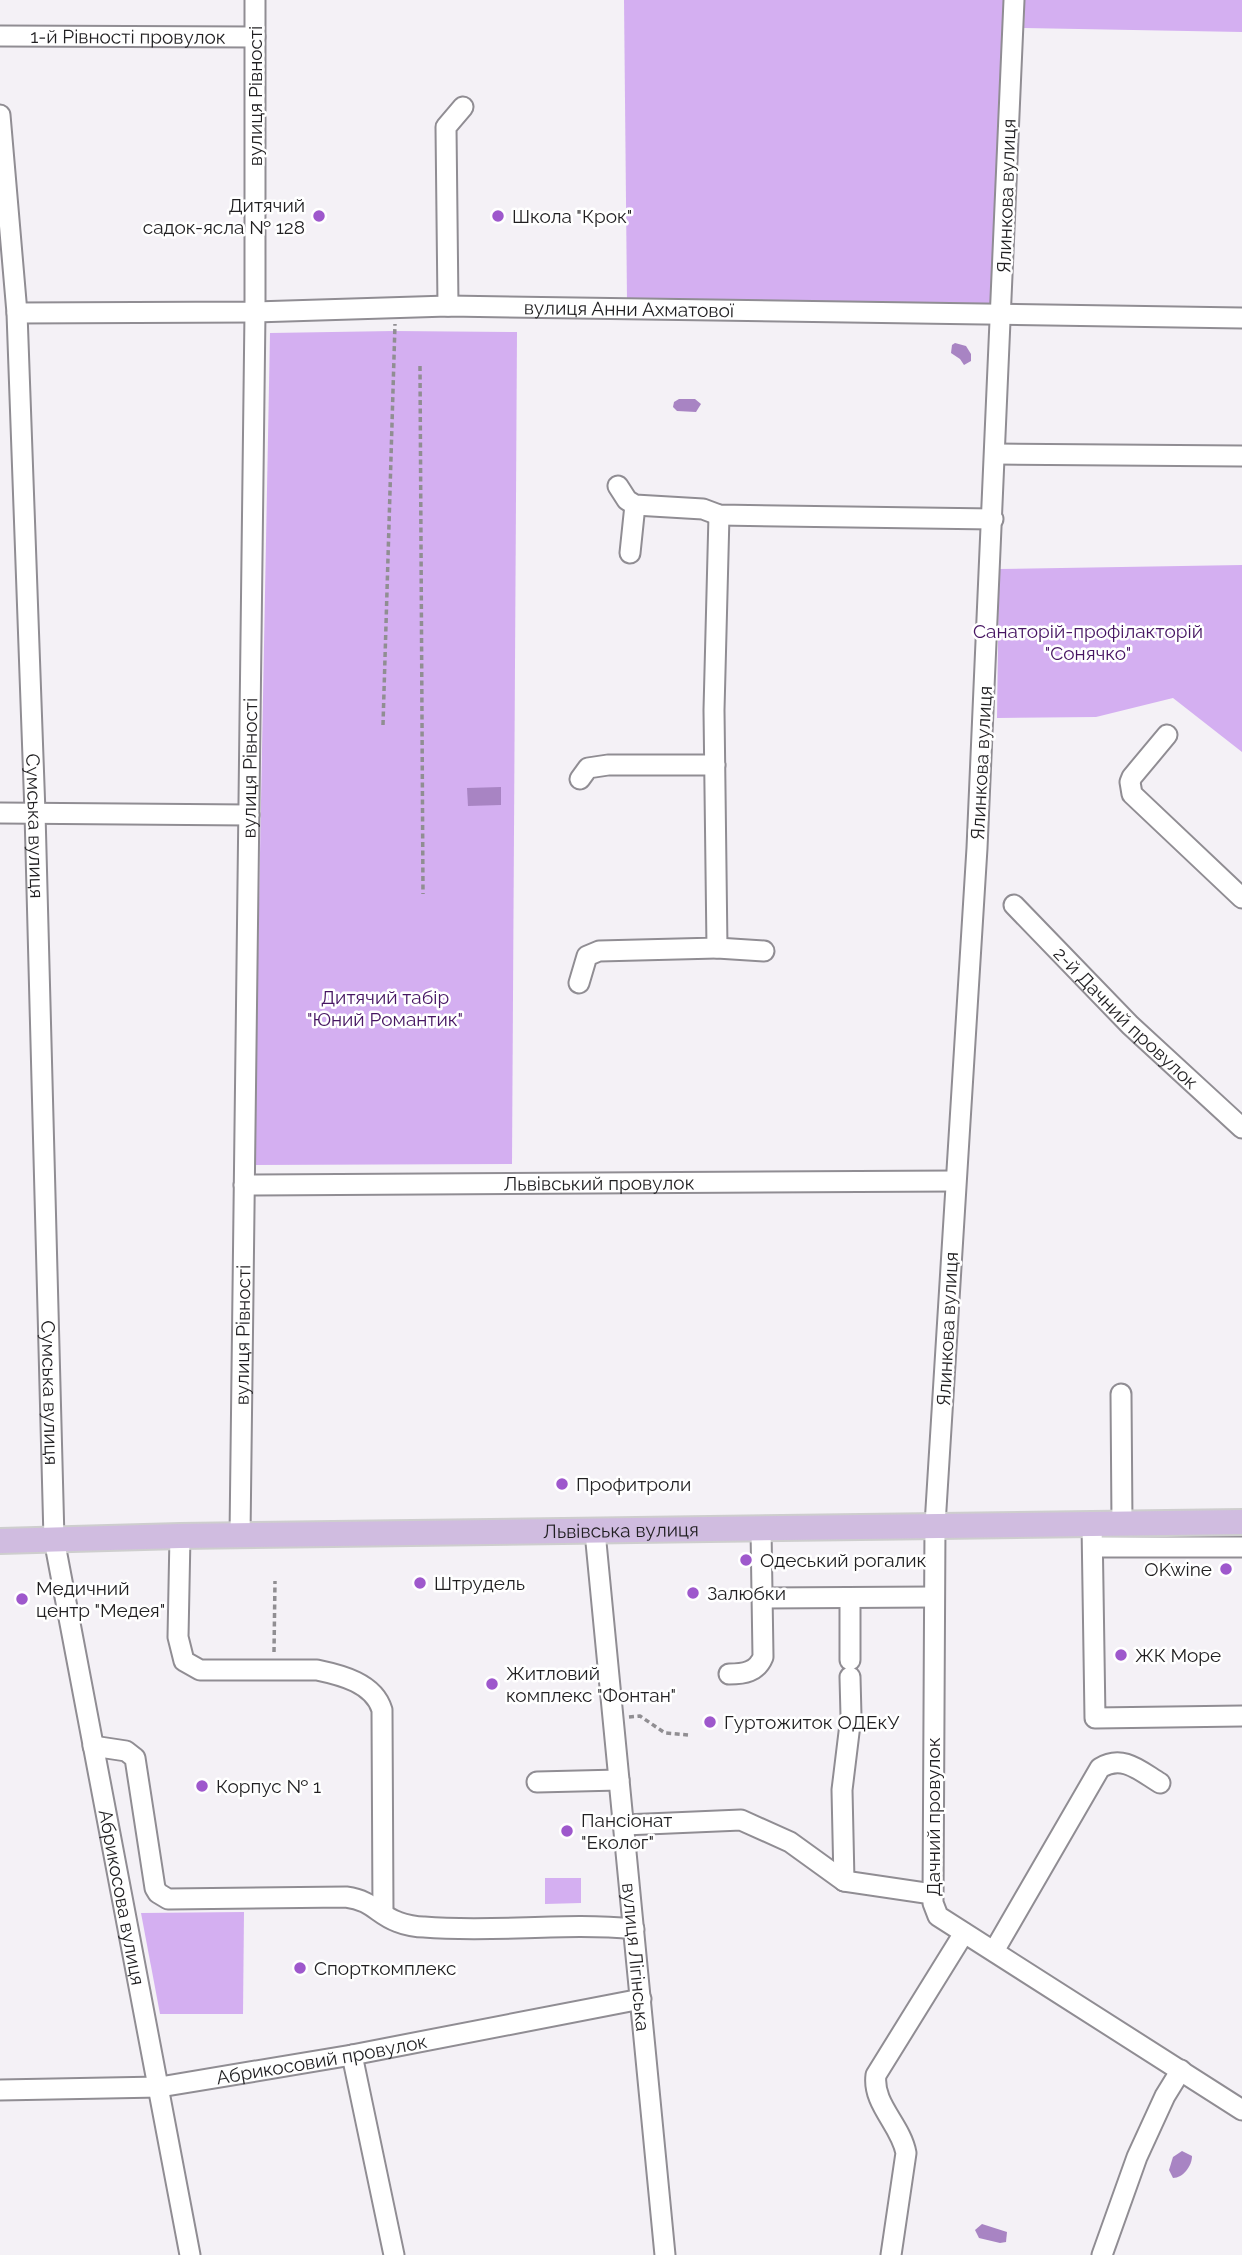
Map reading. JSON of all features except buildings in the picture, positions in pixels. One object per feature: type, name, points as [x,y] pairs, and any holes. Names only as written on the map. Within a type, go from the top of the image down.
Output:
[{"type":"main road","name":"Львівська вулиця","points":[[0,1541],[935,1525],[1092,1535],[1122,1523],[1242,1522]]},
{"type":"street","name":"вулиця Рівності","points":[[240,1536],[255,312],[255,0]]},
{"type":"street","name":"Ялинкова вулиця","points":[[935,1525],[977,848],[1014,0]]},
{"type":"street","name":"1-й Рівності провулок","points":[[0,36],[255,37]]},
{"type":"street","points":[[448,306],[446,127],[463,107]]},
{"type":"street","name":"Сумська вулиця","points":[[0,115],[17,313],[36,813],[54,1539]]},
{"type":"street","name":"вулиця Анни Ахматової","points":[[17,313],[255,312],[448,306],[1242,318]]},
{"type":"street","points":[[996,454],[1242,456]]},
{"type":"street","points":[[618,486],[627,500],[635,505],[703,509],[719,515],[993,519]]},
{"type":"street","points":[[630,554],[635,505]]},
{"type":"street","points":[[717,948],[715,765],[719,515]]},
{"type":"street","points":[[1167,735],[1132,777],[1132,794],[1242,898]]},
{"type":"street","points":[[580,779],[588,768],[608,765],[715,765]]},
{"type":"street","points":[[0,813],[248,815]]},
{"type":"street","name":"2-й Дачний провулок","points":[[1014,905],[1130,1025],[1242,1128]]},
{"type":"street","points":[[579,983],[587,956],[599,951],[717,948],[764,951]]},
{"type":"street","name":"Львівський провулок","points":[[244,1185],[955,1181]]},
{"type":"street","points":[[1121,1394],[1122,1523]]},
{"type":"street","name":"Дачний провулок","points":[[935,1525],[932,1894],[938,1916],[1242,2110]]},
{"type":"street","points":[[729,1674],[750,1671],[760,1665],[763,1657],[761,1529]]},
{"type":"street","name":"вулиця Лігінська","points":[[595,1532],[664,2255]]},
{"type":"street","points":[[1242,1547],[1092,1535],[1095,1718],[1242,1716]]},
{"type":"street","points":[[180,1536],[178,1637],[184,1661],[200,1670],[317,1670],[335,1674],[365,1687],[380,1702],[383,1913]]},
{"type":"street","name":"Абрикосова вулиця","points":[[54,1539],[190,2255]]},
{"type":"street","points":[[763,1598],[933,1597]]},
{"type":"street","points":[[844,1881],[842,1790],[851,1716],[850,1598]]},
{"type":"street","points":[[93,1746],[126,1751],[135,1758],[155,1888],[168,1899],[346,1897],[360,1899],[398,1922],[423,1927],[535,1928],[599,1925],[634,1928]]},
{"type":"street","points":[[994,1951],[1100,1768],[1116,1761],[1125,1762],[1160,1783]]},
{"type":"street","points":[[537,1782],[620,1780]]},
{"type":"street","points":[[624,1825],[741,1820],[790,1842],[844,1881],[932,1894]]},
{"type":"street","points":[[120,1880],[153,1874]]},
{"type":"street","points":[[891,2255],[906,2153],[904,2141],[877,2095],[874,2085],[876,2075],[964,1933]]},
{"type":"street","name":"Абрикосовий провулок","points":[[0,2090],[160,2087],[352,2055],[641,1999]]},
{"type":"street","points":[[352,2055],[394,2255]]},
{"type":"street","points":[[1102,2255],[1138,2157],[1165,2095],[1181,2070]]},
{"type":"path","points":[[383,725],[397,308]]},
{"type":"path","points":[[420,366],[423,894]]},
{"type":"path","points":[[274,1670],[275,1581]]},
{"type":"path","points":[[613,1718],[640,1716],[665,1733],[688,1735]]},
{"type":"green space","points":[[624,0],[1003,0],[1000,304],[627,300]]},
{"type":"green space","points":[[1025,0],[1242,0],[1242,32],[1024,28]]},
{"type":"green space","name":"Дитячий табір \"Юний Романтик\"","points":[[517,332],[512,1164],[254,1165],[270,333]]},
{"type":"green space","name":"Санаторій-профілакторій \"Сонячко\"","points":[[1242,565],[1242,752],[1173,698],[1096,717],[997,718],[999,569]]},
{"type":"green space","points":[[545,1878],[581,1878],[581,1903],[545,1904]]},
{"type":"green space","points":[[244,1912],[243,2014],[160,2014],[141,1913]]},
{"type":"shaded area","points":[[955,343],[966,346],[971,354],[971,361],[964,365],[951,353]]},
{"type":"shaded area","points":[[679,399],[695,399],[701,404],[696,412],[677,411],[673,407],[674,402]]},
{"type":"shaded area","points":[[501,787],[501,805],[468,806],[467,788]]},
{"type":"shaded area","points":[[1182,2151],[1192,2156],[1190,2164],[1183,2174],[1173,2178],[1169,2170],[1173,2157]]},
{"type":"shaded area","points":[[982,2224],[1007,2232],[1006,2242],[979,2238],[975,2230]]},
{"type":"place","name":"Дитячий садок-ясла № 128","points":[[319,216]]},
{"type":"place","name":"Школа \"Крок\"","points":[[498,216]]},
{"type":"place","name":"Профитроли","points":[[562,1484]]},
{"type":"place","name":"Одеський рогалик","points":[[746,1560]]},
{"type":"place","name":"OKwine","points":[[1226,1569]]},
{"type":"place","name":"Штрудель","points":[[420,1583]]},
{"type":"place","name":"Залюбки","points":[[693,1593]]},
{"type":"place","name":"Медичний центр \"Медея\"","points":[[22,1599]]},
{"type":"place","name":"ЖК Море","points":[[1121,1655]]},
{"type":"place","name":"Житловий комплекс \"Фонтан\"","points":[[492,1684]]},
{"type":"place","name":"Гуртожиток ОДЕкУ","points":[[710,1722]]},
{"type":"place","name":"Корпус № 1","points":[[202,1786]]},
{"type":"place","name":"Пансіонат \"Еколог\"","points":[[567,1831]]},
{"type":"place","name":"Спорткомплекс","points":[[300,1968]]}]
